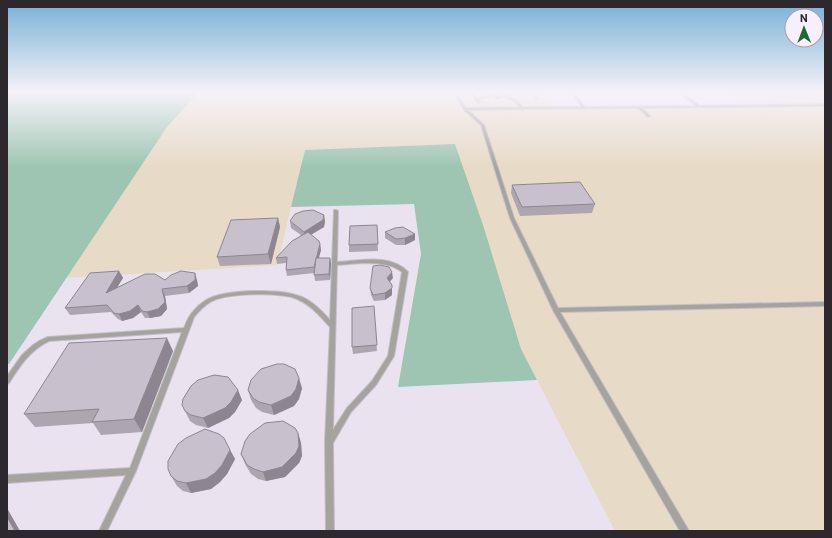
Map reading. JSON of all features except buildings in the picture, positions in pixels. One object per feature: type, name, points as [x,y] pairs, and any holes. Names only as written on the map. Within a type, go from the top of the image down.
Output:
[{"type":"lane","points":[[475,118],[482,125],[512,218],[556,310],[686,531]]},
{"type":"lane","points":[[330,531],[329,443],[336,264],[336,212]]},
{"type":"lane","points":[[329,443],[349,410],[374,383],[391,356],[405,272],[400,266],[384,262],[336,264]]},
{"type":"lane","points":[[103,531],[132,471],[190,319],[199,307],[212,299],[233,295],[273,293],[296,296],[315,307],[333,327]]},
{"type":"lane","points":[[556,310],[825,304]]},
{"type":"lane","points":[[7,381],[28,351],[38,342],[48,339],[186,330]]},
{"type":"lane","points":[[7,479],[132,471]]},
{"type":"shaded area","points":[[175,118],[825,118],[825,531],[615,531],[521,349],[484,228],[305,150],[277,265],[66,278],[167,127]]},
{"type":"green space","points":[[7,118],[175,118],[167,127],[9,364],[7,364]]},
{"type":"green space","points":[[455,144],[484,228],[521,349],[537,380],[398,387],[421,254],[414,204],[291,207],[305,150]]}]
